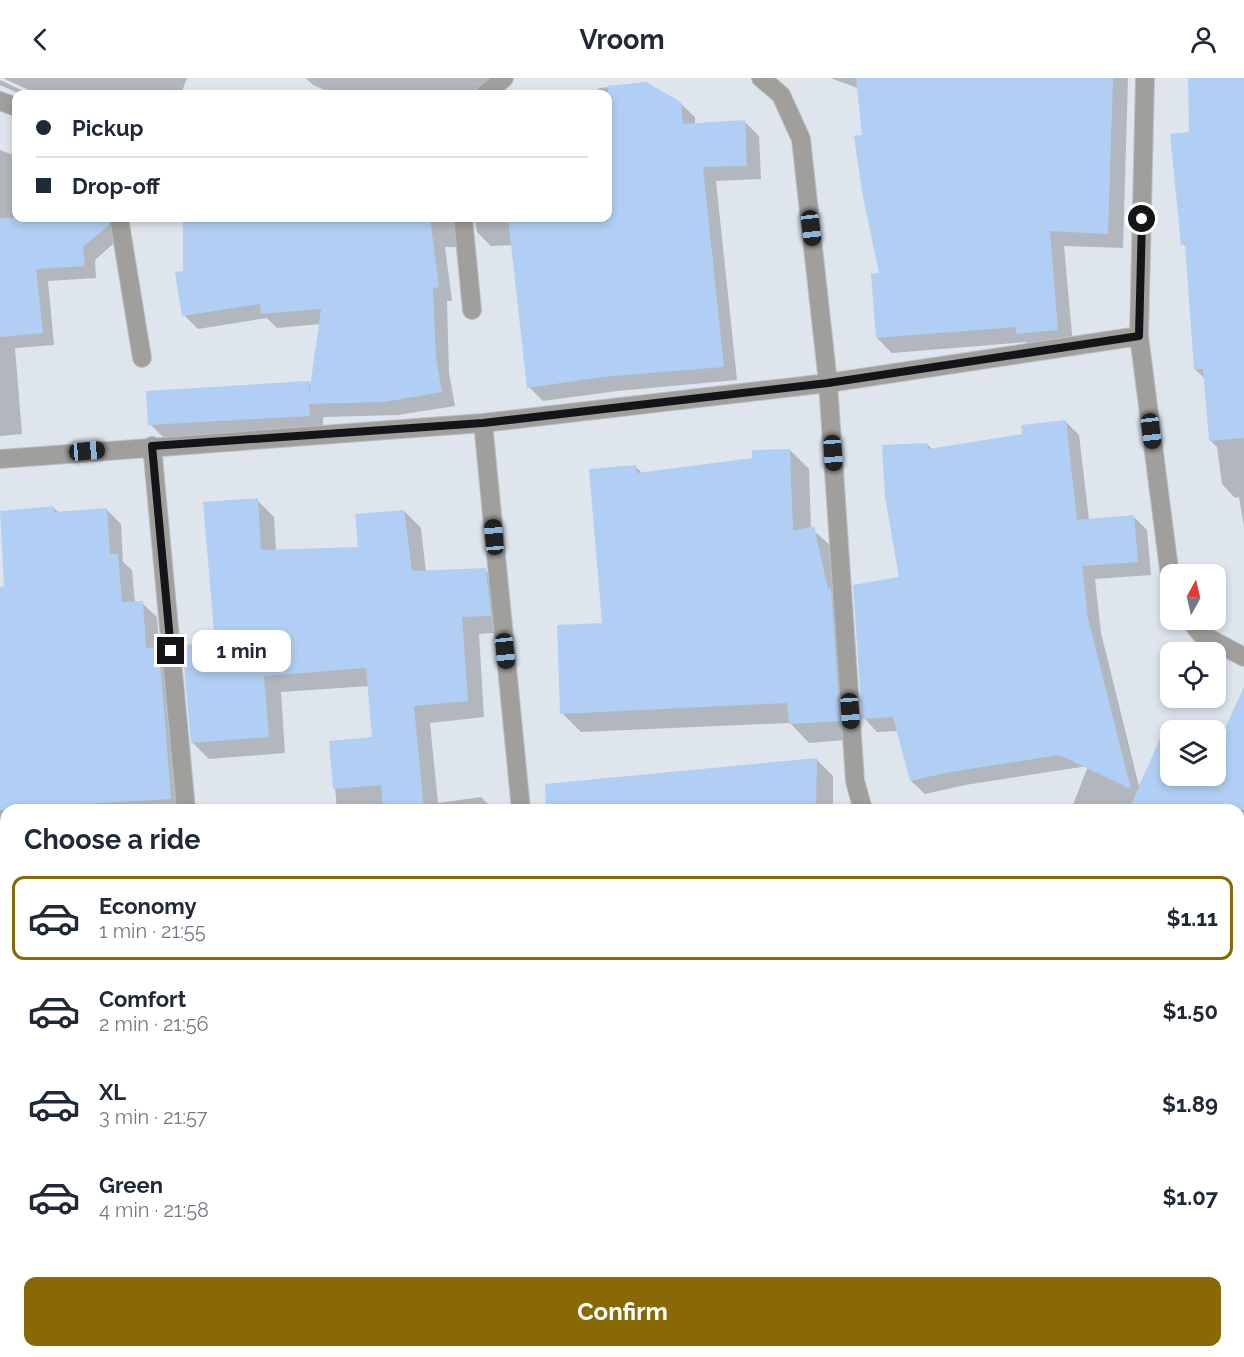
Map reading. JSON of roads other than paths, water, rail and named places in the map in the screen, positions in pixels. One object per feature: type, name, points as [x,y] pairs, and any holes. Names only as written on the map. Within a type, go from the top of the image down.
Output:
[{"type":"street","points":[[490,90],[504,78]]},
{"type":"street","points":[[762,78],[781,95],[801,139],[828,383],[855,781],[861,804]]},
{"type":"street","points":[[1145,78],[1139,336],[1168,564]]},
{"type":"street","points":[[120,222],[142,358]]},
{"type":"street","points":[[463,222],[472,310]]},
{"type":"street","points":[[0,459],[483,423],[828,383],[1139,336]]},
{"type":"street","points":[[483,423],[519,804]]},
{"type":"street","points":[[152,446],[185,804]]},
{"type":"street","points":[[1199,630],[1244,657]]}]
